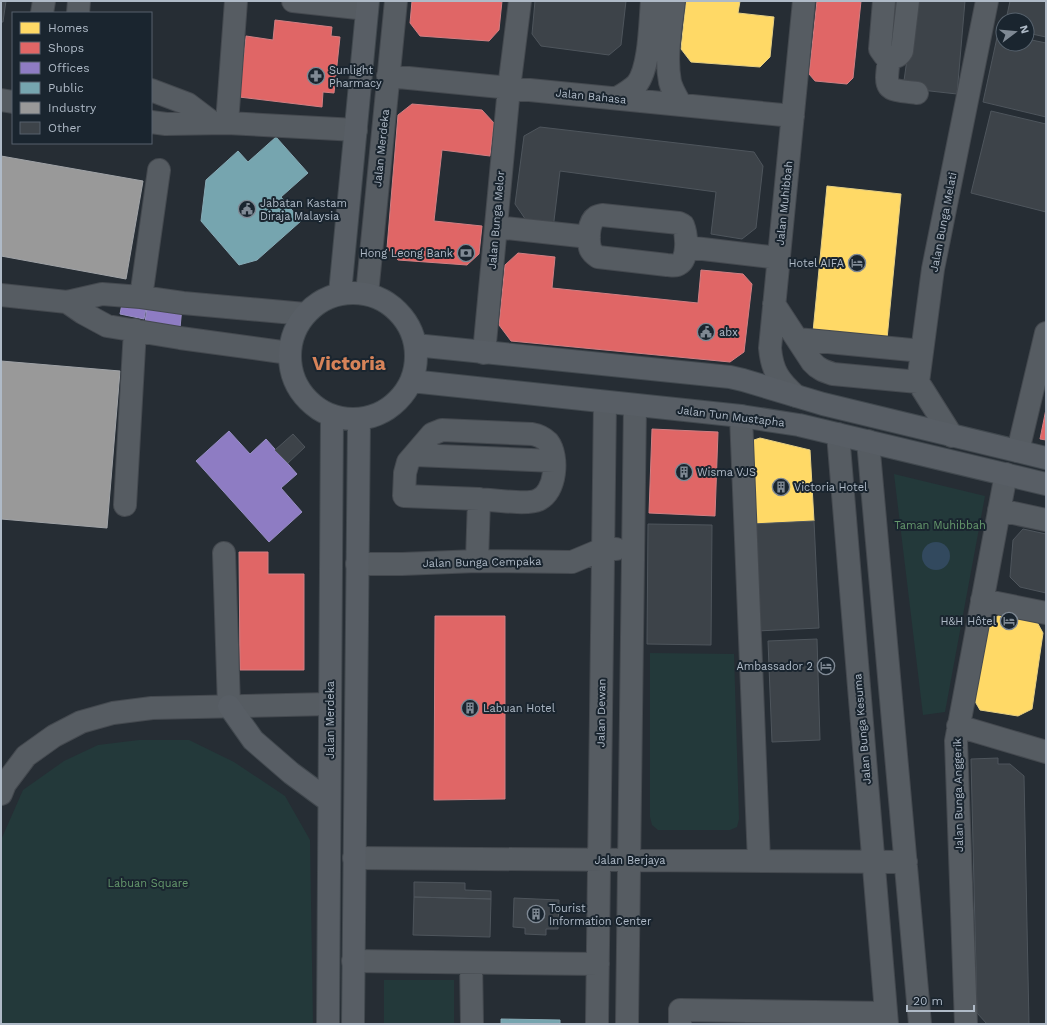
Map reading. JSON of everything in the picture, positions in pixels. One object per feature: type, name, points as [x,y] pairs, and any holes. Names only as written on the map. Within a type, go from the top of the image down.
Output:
[{"type":"main road","points":[[340,294],[368,5]]},
{"type":"main road","points":[[353,292],[366,294],[384,301],[399,312],[409,328],[415,345],[416,364],[411,382],[402,396],[390,408],[375,416],[359,420],[345,420],[332,417],[314,407],[300,392],[291,373],[289,353],[294,332],[305,314],[320,301],[340,294],[353,292]]},
{"type":"main road","points":[[415,345],[730,378],[823,404],[1046,458]]},
{"type":"main road","name":"Jalan Tun Mustapha","points":[[411,382],[741,416],[799,425],[1046,484]]},
{"type":"main road","name":"Jalan Merdeka","points":[[328,1024],[332,417]]},
{"type":"main road","points":[[352,1024],[359,420]]},
{"type":"main road","points":[[230,706],[253,740],[291,773],[329,801]]},
{"type":"street","points":[[42,12],[44,1]]},
{"type":"street","points":[[78,12],[79,1]]},
{"type":"street","points":[[220,123],[236,1]]},
{"type":"street","points":[[293,1],[368,5]]},
{"type":"street","name":"Jalan Merdeka","points":[[366,294],[396,1]]},
{"type":"street","name":"Jalan Bunga Melor","points":[[484,353],[509,88],[520,1]]},
{"type":"street","points":[[617,98],[637,83],[643,72],[646,59],[652,1]]},
{"type":"street","points":[[674,1],[668,60],[671,83],[681,105]]},
{"type":"street","name":"Jalan Muhibbah","points":[[796,396],[784,386],[776,375],[771,362],[770,348],[804,1]]},
{"type":"street","points":[[884,1],[880,49],[885,56],[889,58],[897,56],[902,51],[908,1]]},
{"type":"street","name":"Jalan Bunga Melati","points":[[918,382],[933,269],[987,1]]},
{"type":"street","points":[[889,58],[887,84],[895,90],[917,93]]},
{"type":"street","name":"Jalan Bahasa","points":[[388,76],[793,116]]},
{"type":"street","points":[[152,90],[188,104],[220,123]]},
{"type":"street","points":[[1,100],[12,102]]},
{"type":"street","points":[[152,122],[166,124],[220,123],[356,130]]},
{"type":"street","points":[[141,297],[159,170]]},
{"type":"street","points":[[602,215],[642,218],[683,225],[686,232],[686,247],[683,260],[677,265],[667,265],[598,257],[590,248],[589,237],[592,222],[596,217],[602,215]]},
{"type":"street","points":[[496,227],[589,237]]},
{"type":"street","points":[[686,247],[779,258]]},
{"type":"street","points":[[1,295],[67,302],[102,294],[305,314]]},
{"type":"street","points":[[67,302],[84,314],[107,326],[289,353]]},
{"type":"street","points":[[774,304],[812,362],[818,368],[824,372],[833,374],[918,382],[952,436]]},
{"type":"street","points":[[125,505],[135,330]]},
{"type":"street","points":[[1018,451],[1046,333]]},
{"type":"street","points":[[797,339],[922,351]]},
{"type":"street","name":"Jalan Dewan","points":[[597,1024],[605,402]]},
{"type":"street","points":[[627,1024],[635,405]]},
{"type":"street","points":[[741,416],[759,861]]},
{"type":"street","name":"Jalan Bunga Kesuma","points":[[838,434],[887,1018]]},
{"type":"street","points":[[868,441],[920,1024]]},
{"type":"street","points":[[415,455],[554,461],[553,480],[550,489],[545,496],[538,501],[529,502],[479,499],[404,496],[406,467],[408,462],[415,455]]},
{"type":"street","name":"Jalan Bunga Anggerik","points":[[966,1024],[956,741],[1006,474]]},
{"type":"street","points":[[477,561],[479,499]]},
{"type":"street","points":[[999,510],[1046,520]]},
{"type":"street","points":[[603,549],[633,548]]},
{"type":"street","name":"Jalan Bunga Cempaka","points":[[358,564],[477,561],[572,562],[603,549]]},
{"type":"street","points":[[224,553],[230,706]]},
{"type":"street","points":[[982,600],[1046,613]]},
{"type":"street","points":[[1,794],[5,784],[26,756],[54,736],[81,722],[113,712],[152,708],[330,704]]},
{"type":"street","points":[[958,726],[1046,752],[1046,761]]},
{"type":"street","name":"Jalan Berjaya","points":[[354,858],[906,862]]},
{"type":"street","points":[[353,961],[598,964]]},
{"type":"street","points":[[471,962],[472,1024]]},
{"type":"street","points":[[680,1024],[680,1010],[848,1018],[887,1018]]},
{"type":"green space","name":"Taman Muhibbah","points":[[894,474],[985,496],[945,712],[923,715]]},
{"type":"green space","points":[[650,653],[734,654],[739,819],[737,827],[730,830],[658,830],[652,825],[650,817]]},
{"type":"green space","name":"Labuan Square","points":[[139,740],[189,740],[234,762],[285,796],[310,840],[313,1024],[1,1024],[1,840],[23,790],[64,761],[98,745]]},
{"type":"green space","points":[[384,980],[454,980],[454,1024],[384,1024]]},
{"type":"water","points":[[936,542],[946,546],[950,556],[946,566],[936,570],[926,566],[922,556],[926,546]]},
{"type":"building: Homes","points":[[686,1],[740,1],[738,13],[774,17],[770,57],[760,67],[691,62],[681,49]]},
{"type":"building: Homes","name":"Hotel AIFA","points":[[827,186],[901,194],[887,339],[813,332]]},
{"type":"building: Homes","name":"Victoria Hotel","points":[[760,438],[810,450],[814,521],[752,524],[751,441]]},
{"type":"building: Homes","points":[[1000,615],[1037,622],[1043,633],[1032,709],[1018,716],[980,710],[973,698],[989,620]]},
{"type":"building: Shops","points":[[412,1],[502,1],[499,30],[489,41],[420,36],[410,23]]},
{"type":"building: Shops","points":[[817,1],[861,1],[853,78],[847,84],[815,81],[809,74]]},
{"type":"building: Shops","points":[[275,20],[332,27],[331,36],[340,37],[334,93],[323,92],[322,107],[239,97],[246,36],[273,40]]},
{"type":"building: Shops","points":[[412,104],[482,110],[494,123],[490,156],[442,150],[434,221],[482,226],[479,254],[467,265],[398,260],[387,248],[398,115]]},
{"type":"building: Shops","points":[[518,253],[555,257],[552,288],[698,303],[701,270],[743,274],[752,284],[744,352],[730,362],[511,341],[499,325],[505,265]]},
{"type":"building: Shops","points":[[1046,409],[1046,440],[1040,439]]},
{"type":"building: Shops","name":"Wisma VJS","points":[[652,429],[718,432],[715,516],[649,513]]},
{"type":"building: Shops","points":[[239,552],[268,552],[268,574],[304,574],[304,670],[240,670]]},
{"type":"building: Shops","name":"Labuan Hotel","points":[[435,616],[505,616],[505,799],[434,800]]},
{"type":"building: Offices","points":[[123,299],[147,303],[144,319],[120,314]]},
{"type":"building: Offices","points":[[148,301],[182,307],[180,328],[145,322]]},
{"type":"building: Offices","points":[[229,431],[250,454],[266,439],[297,474],[281,488],[302,512],[269,542],[196,461]]},
{"type":"building: Public","name":"Jabatan Kastam Diraja Malaysia","points":[[276,137],[308,173],[281,197],[301,221],[257,260],[239,265],[201,221],[206,180],[238,151],[248,162]]},
{"type":"building: Public","points":[[501,1019],[560,1020],[560,1024],[501,1024]]},
{"type":"building: Industry","points":[[1,156],[143,181],[126,279],[1,256]]},
{"type":"building: Industry","points":[[1,361],[120,371],[107,528],[1,519]]},
{"type":"building: Other","points":[[1,1],[6,1],[3,22],[1,22]]},
{"type":"building: Other","points":[[535,1],[626,1],[621,45],[609,55],[541,46],[532,34]]},
{"type":"building: Other","points":[[915,1],[965,1],[957,94],[903,88]]},
{"type":"building: Other","points":[[1010,1],[1046,1],[1046,37],[1035,35],[1035,12],[1008,12]]},
{"type":"building: Other","points":[[1035,41],[1046,43],[1046,117],[983,102],[995,47],[995,52],[1035,52]]},
{"type":"building: Other","points":[[991,111],[1046,124],[1046,212],[971,193]]},
{"type":"building: Other","points":[[540,127],[754,152],[763,166],[756,228],[742,239],[711,234],[716,192],[560,171],[553,229],[530,226],[515,204],[524,136]]},
{"type":"building: Other","points":[[293,434],[305,447],[288,463],[275,450]]},
{"type":"building: Other","points":[[814,521],[819,628],[757,631],[752,524]]},
{"type":"building: Other","points":[[648,524],[712,525],[711,645],[647,644]]},
{"type":"building: Other","points":[[1023,529],[1046,534],[1046,593],[1020,587],[1010,577],[1013,540]]},
{"type":"building: Other","points":[[817,639],[820,740],[772,742],[768,641]]},
{"type":"building: Other","points":[[998,758],[998,764],[1010,764],[1024,776],[1029,1024],[987,1024],[977,1013],[971,759]]},
{"type":"building: Other","points":[[414,882],[465,883],[465,890],[491,891],[491,899],[414,897]]},
{"type":"building: Other","points":[[414,897],[491,899],[490,937],[413,935]]},
{"type":"building: Other","name":"Tourist Information Center","points":[[514,898],[559,900],[558,929],[546,929],[546,935],[525,934],[525,928],[513,927]]},
{"type":"place","name":"Sunlight Pharmacy","points":[[316,76]]},
{"type":"place","name":"Jabatan Kastam Diraja Malaysia","points":[[247,209]]},
{"type":"place","name":"Hong Leong Bank","points":[[466,253]]},
{"type":"place","name":"Hotel AIFA","points":[[857,263]]},
{"type":"place","name":"abx","points":[[706,332]]},
{"type":"place","name":"Wisma VJS","points":[[684,472]]},
{"type":"place","name":"Victoria Hotel","points":[[781,487]]},
{"type":"place","name":"H&H Hôtel","points":[[1009,621]]},
{"type":"place","name":"Ambassador 2","points":[[826,666]]},
{"type":"place","name":"Labuan Hotel","points":[[470,708]]},
{"type":"place","name":"Tourist Information Center","points":[[536,914]]},
{"type":"district","name":"Victoria","points":[[349,363]]}]
